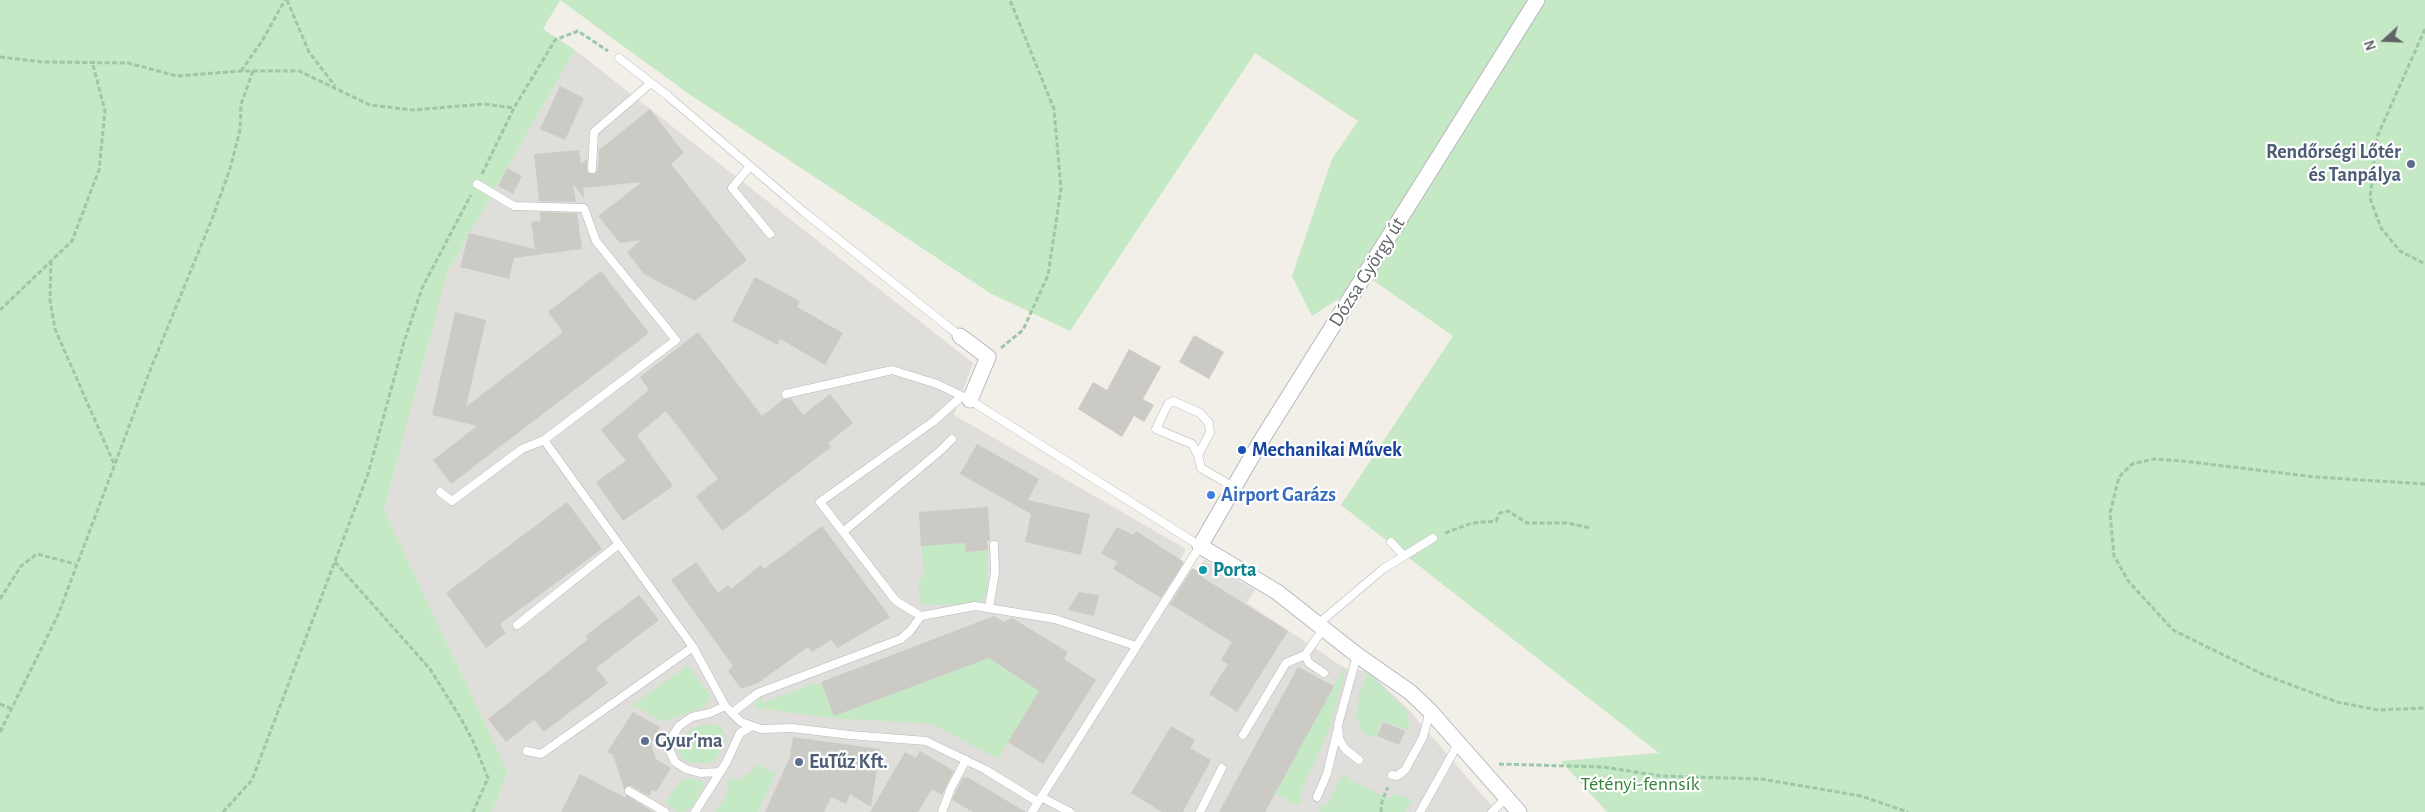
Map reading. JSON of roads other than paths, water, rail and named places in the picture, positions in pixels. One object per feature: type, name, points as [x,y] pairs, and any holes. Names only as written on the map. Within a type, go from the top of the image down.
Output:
[{"type":"street","name":"Dózsa György út","points":[[1200,546],[1259,444],[1538,0]]},
{"type":"street","points":[[960,336],[988,358],[966,398]]},
{"type":"street","points":[[1200,546],[1277,592],[1357,655],[1410,692],[1430,711],[1519,812]]},
{"type":"lane","points":[[619,58],[804,212],[960,336]]},
{"type":"lane","points":[[592,169],[594,132],[651,83]]},
{"type":"lane","points":[[750,166],[732,188],[770,234]]},
{"type":"lane","points":[[440,492],[452,501],[522,449],[544,440],[676,340],[596,241],[584,208],[514,206],[477,184]]},
{"type":"lane","points":[[786,394],[892,370],[937,384],[966,398],[1200,546],[1032,812]]},
{"type":"lane","points":[[966,398],[820,502],[896,601],[921,616],[975,606],[1055,620],[1136,646]]},
{"type":"lane","points":[[1198,456],[1210,433],[1209,423],[1200,413],[1173,401],[1168,404],[1156,429],[1192,444],[1202,468],[1235,488]]},
{"type":"lane","points":[[843,532],[952,439]]},
{"type":"lane","points":[[544,440],[693,647],[725,706],[741,722],[750,727],[761,729],[792,728],[850,736],[912,738],[926,741],[1039,799],[1070,812]]},
{"type":"lane","points":[[1243,735],[1286,663],[1305,655],[1320,627],[1383,569],[1433,538]]},
{"type":"lane","points":[[1391,542],[1404,556]]},
{"type":"lane","points":[[517,625],[619,544]]},
{"type":"lane","points":[[989,608],[995,572],[994,545]]},
{"type":"lane","points":[[732,713],[758,693],[901,639],[910,631],[921,616]]},
{"type":"lane","points":[[527,751],[542,754],[693,647]]},
{"type":"lane","points":[[1305,655],[1309,664],[1324,673]]},
{"type":"lane","points":[[1317,797],[1327,774],[1357,655]]},
{"type":"lane","points":[[720,772],[700,773],[686,769],[675,762],[670,751],[672,737],[679,726],[692,718],[725,706]]},
{"type":"lane","points":[[1393,775],[1397,776],[1406,770],[1423,737],[1430,711]]},
{"type":"lane","points":[[1338,725],[1339,739],[1345,749],[1359,760]]},
{"type":"lane","points":[[695,812],[720,772],[740,733],[750,727]]},
{"type":"lane","points":[[1420,812],[1458,744]]},
{"type":"lane","points":[[942,812],[951,788],[966,760]]},
{"type":"lane","points":[[1200,812],[1222,768]]},
{"type":"lane","points":[[628,791],[665,812]]},
{"type":"lane","points":[[1492,812],[1506,798]]},
{"type":"place","name":"Rendőrségi Lőtér és Tanpálya","points":[[2411,164]]},
{"type":"place","name":"Mechanikai Művek","points":[[1242,450]]},
{"type":"place","name":"Airport Garázs","points":[[1211,495]]},
{"type":"place","name":"Porta","points":[[1203,570]]},
{"type":"place","name":"Gyur'ma","points":[[645,741]]},
{"type":"place","name":"EuTűz Kft.","points":[[799,762]]},
{"type":"park label","name":"Tétényi-fennsík","points":[[1640,784]]}]
